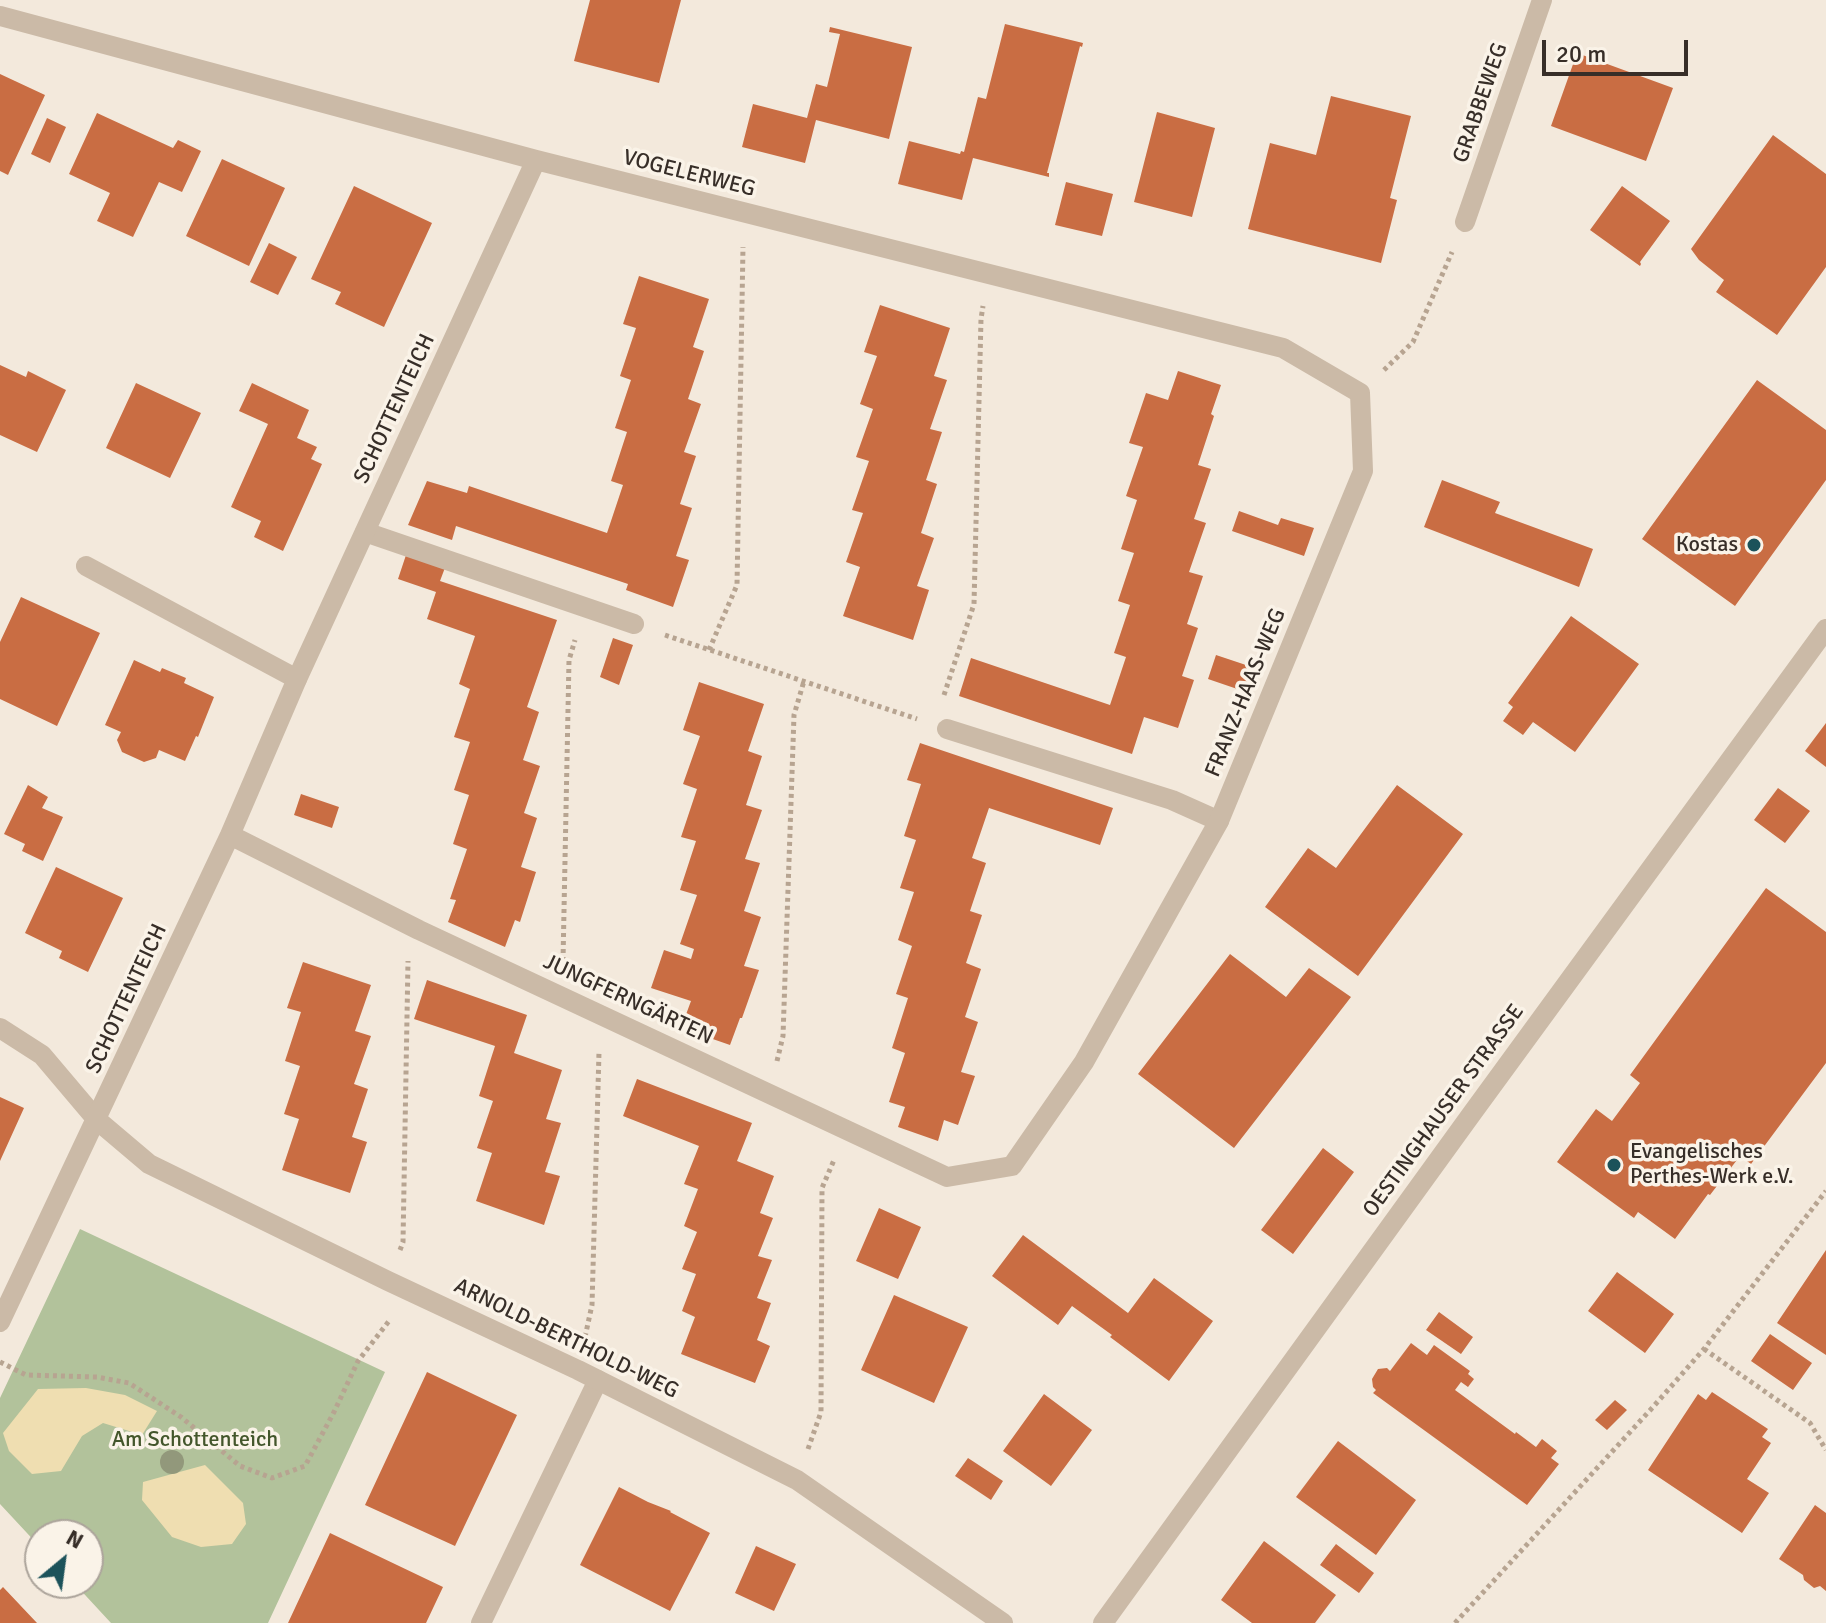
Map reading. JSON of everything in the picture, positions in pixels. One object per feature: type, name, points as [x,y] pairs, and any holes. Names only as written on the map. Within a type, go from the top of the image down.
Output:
[{"type":"street","name":"GRABBEWEG","points":[[1465,222],[1542,0]]},
{"type":"street","name":"VOGELERWEG","points":[[0,16],[536,160],[1283,348],[1360,393]]},
{"type":"street","name":"SCHOTTENTEICH","points":[[0,1322],[230,835],[297,679],[536,160]]},
{"type":"street","name":"FRANZ-HAAS-WEG","points":[[1012,1166],[1084,1062],[1219,821],[1363,471],[1360,393]]},
{"type":"street","points":[[365,532],[634,624]]},
{"type":"street","points":[[86,566],[297,679]]},
{"type":"street","name":"OESTINGHAUSER STRASSE","points":[[1103,1623],[1826,629]]},
{"type":"street","points":[[947,729],[1172,800],[1219,821]]},
{"type":"street","name":"JUNGFERNGÄRTEN","points":[[230,835],[419,930],[947,1177],[1012,1166]]},
{"type":"street","name":"SCHOTTENTEICH","points":[[0,1028],[42,1055],[97,1120]]},
{"type":"street","name":"ARNOLD-BERTHOLD-WEG","points":[[97,1120],[149,1164],[578,1370],[797,1480],[1003,1623]]},
{"type":"street","points":[[481,1623],[598,1380]]},
{"type":"path","points":[[709,650],[737,585],[742,249],[751,215]]},
{"type":"path","points":[[1360,393],[1413,342],[1465,222]]},
{"type":"path","points":[[634,624],[947,729],[943,696],[974,604],[981,319],[989,274]]},
{"type":"path","points":[[553,992],[563,965],[569,660],[586,608]]},
{"type":"path","points":[[768,1092],[783,1036],[794,715],[804,681]]},
{"type":"path","points":[[388,1281],[403,1242],[408,961],[419,930]]},
{"type":"path","points":[[578,1370],[592,1305],[599,1053],[613,1020]]},
{"type":"path","points":[[797,1480],[821,1412],[822,1188],[848,1130]]},
{"type":"path","points":[[1455,1623],[1704,1349],[1826,1191]]},
{"type":"path","points":[[0,1362],[26,1375],[97,1377],[129,1383],[181,1417],[240,1466],[272,1478],[305,1466],[358,1361],[412,1292]]},
{"type":"path","points":[[1704,1349],[1810,1423],[1826,1450]]},
{"type":"green space","name":"Am Schottenteich","points":[[80,1229],[385,1372],[268,1623],[111,1623],[89,1599],[104,1599],[104,1519],[24,1519],[24,1530],[0,1504],[0,1398]]},
{"type":"sand","points":[[86,1388],[125,1395],[157,1411],[142,1435],[103,1423],[82,1436],[61,1471],[32,1474],[9,1451],[3,1433],[38,1389]]},
{"type":"sand","points":[[205,1465],[243,1503],[246,1524],[232,1544],[201,1547],[172,1537],[142,1500],[143,1482]]},
{"type":"building","points":[[590,0],[681,0],[659,83],[574,61]]},
{"type":"building","points":[[1005,24],[1083,43],[1047,173],[1049,177],[973,158],[962,200],[898,184],[909,141],[960,154],[964,152],[978,97],[986,99]]},
{"type":"building","points":[[830,27],[912,47],[889,139],[816,120],[805,163],[742,147],[753,104],[807,118],[816,84],[827,87],[840,34],[829,32]]},
{"type":"building","points":[[1577,53],[1673,88],[1646,161],[1551,126]]},
{"type":"building","points":[[0,74],[45,95],[8,175],[0,171]]},
{"type":"building","points":[[1331,96],[1411,116],[1390,198],[1397,200],[1381,263],[1248,229],[1270,143],[1316,155]]},
{"type":"building","points":[[1157,112],[1215,128],[1192,217],[1134,202]]},
{"type":"building","points":[[97,113],[173,148],[178,140],[201,151],[182,192],[159,182],[133,237],[97,221],[110,193],[69,174]]},
{"type":"building","points":[[47,118],[66,127],[50,163],[31,154]]},
{"type":"building","points":[[1773,135],[1826,174],[1826,267],[1777,335],[1716,292],[1724,280],[1699,260],[1691,249]]},
{"type":"building","points":[[222,159],[285,188],[249,266],[186,236]]},
{"type":"building","points":[[1066,182],[1113,194],[1102,236],[1055,225]]},
{"type":"building","points":[[354,186],[432,223],[384,327],[335,304],[341,292],[311,279]]},
{"type":"building","points":[[1622,186],[1670,221],[1640,266],[1590,230]]},
{"type":"building","points":[[269,243],[297,257],[278,295],[250,282]]},
{"type":"building","points":[[639,276],[709,299],[693,347],[704,351],[688,399],[701,404],[684,452],[696,456],[680,504],[692,508],[676,556],[689,560],[673,607],[626,590],[628,584],[456,526],[452,540],[408,525],[427,481],[467,493],[469,486],[607,533],[623,485],[611,481],[627,432],[615,428],[631,380],[620,376],[636,328],[623,324]]},
{"type":"building","points":[[880,305],[950,328],[934,376],[947,380],[930,429],[942,432],[926,480],[937,484],[921,533],[934,538],[917,586],[929,590],[913,640],[843,616],[860,567],[846,562],[863,513],[852,510],[869,461],[856,457],[873,409],[860,404],[877,356],[864,352]]},
{"type":"building","points":[[0,365],[26,377],[28,371],[66,390],[37,452],[0,435]]},
{"type":"building","points":[[1178,371],[1221,385],[1198,465],[1211,469],[1194,519],[1206,523],[1189,572],[1203,576],[1187,624],[1198,628],[1182,676],[1194,680],[1178,728],[1144,717],[1132,754],[959,696],[971,658],[1110,705],[1126,657],[1114,653],[1130,605],[1118,601],[1134,553],[1121,549],[1137,500],[1126,496],[1143,447],[1129,443],[1146,393],[1168,400]]},
{"type":"building","points":[[1757,380],[1826,430],[1826,480],[1735,606],[1642,539]]},
{"type":"building","points":[[136,383],[201,413],[170,478],[106,448]]},
{"type":"building","points":[[252,383],[309,410],[297,438],[317,447],[311,459],[322,464],[283,551],[254,537],[261,521],[231,507],[268,424],[239,411]]},
{"type":"building","points":[[1442,480],[1500,502],[1495,513],[1593,549],[1579,587],[1424,527]]},
{"type":"building","points":[[1239,511],[1278,525],[1281,518],[1314,528],[1304,556],[1232,531]]},
{"type":"building","points":[[407,552],[446,565],[440,581],[557,620],[527,707],[539,712],[523,760],[540,766],[524,813],[537,818],[521,867],[536,872],[520,922],[515,920],[505,947],[448,922],[456,900],[450,899],[467,849],[453,844],[469,795],[454,790],[470,742],[454,737],[470,689],[459,684],[475,636],[427,619],[436,592],[398,579]]},
{"type":"building","points":[[21,597],[100,633],[57,726],[0,699],[0,642]]},
{"type":"building","points":[[1571,616],[1639,664],[1575,752],[1533,722],[1523,735],[1503,721],[1513,707],[1508,703]]},
{"type":"building","points":[[613,638],[633,645],[619,685],[600,677]]},
{"type":"building","points":[[1216,655],[1258,669],[1249,693],[1208,679]]},
{"type":"building","points":[[134,660],[160,672],[162,668],[186,678],[184,683],[214,697],[185,761],[159,750],[156,758],[144,762],[122,752],[117,740],[121,732],[105,725]]},
{"type":"building","points":[[699,682],[764,704],[748,751],[762,756],[746,805],[762,810],[745,859],[760,863],[744,911],[761,917],[744,966],[759,970],[730,1045],[681,1028],[691,1001],[651,988],[664,950],[691,959],[694,949],[680,944],[697,895],[680,890],[696,841],[681,837],[697,789],[683,784],[700,736],[683,730]]},
{"type":"building","points":[[1826,723],[1826,767],[1805,751]]},
{"type":"building","points":[[920,743],[1113,808],[1100,845],[989,808],[972,858],[986,863],[970,911],[982,915],[966,963],[981,969],[965,1017],[978,1022],[961,1072],[975,1076],[958,1125],[944,1120],[938,1141],[898,1127],[905,1107],[889,1102],[905,1053],[892,1048],[908,998],[896,994],[912,946],[898,940],[914,892],[900,888],[916,840],[904,836],[921,784],[907,780]]},
{"type":"building","points":[[28,785],[48,797],[42,808],[63,817],[43,861],[22,851],[25,844],[4,834]]},
{"type":"building","points":[[1397,785],[1463,834],[1358,976],[1265,907],[1308,848],[1336,868]]},
{"type":"building","points":[[1778,788],[1810,811],[1785,843],[1754,820]]},
{"type":"building","points":[[301,794],[339,807],[332,828],[294,815]]},
{"type":"building","points":[[56,867],[123,898],[88,972],[59,958],[62,951],[25,933]]},
{"type":"building","points":[[1766,888],[1826,932],[1826,1063],[1751,1164],[1740,1156],[1675,1239],[1638,1212],[1634,1218],[1557,1162],[1596,1109],[1612,1121],[1640,1083],[1630,1075]]},
{"type":"building","points":[[1230,954],[1286,997],[1309,968],[1351,997],[1234,1148],[1138,1074]]},
{"type":"building","points":[[303,962],[371,985],[355,1031],[371,1036],[354,1084],[368,1089],[352,1137],[367,1142],[350,1193],[282,1170],[299,1119],[284,1114],[300,1066],[285,1061],[301,1012],[287,1008]]},
{"type":"building","points":[[427,980],[527,1015],[514,1053],[562,1070],[546,1119],[561,1123],[545,1172],[560,1176],[544,1225],[476,1201],[492,1153],[477,1148],[493,1101],[479,1096],[495,1046],[414,1019]]},
{"type":"building","points":[[637,1079],[752,1123],[737,1161],[774,1176],[760,1213],[773,1218],[758,1256],[772,1260],[757,1298],[771,1303],[757,1340],[770,1346],[755,1383],[681,1354],[695,1317],[682,1311],[696,1274],[682,1269],[697,1232],[684,1226],[698,1189],[684,1184],[699,1146],[623,1116]]},
{"type":"building","points":[[0,1097],[24,1108],[0,1161]]},
{"type":"building","points":[[1323,1148],[1354,1172],[1293,1254],[1261,1230]]},
{"type":"building","points":[[879,1208],[921,1227],[898,1279],[856,1261]]},
{"type":"building","points":[[1023,1235],[1128,1313],[1154,1278],[1213,1321],[1169,1381],[1072,1306],[1058,1325],[992,1276]]},
{"type":"building","points":[[1826,1250],[1826,1355],[1777,1323]]},
{"type":"building","points":[[1617,1272],[1674,1314],[1645,1353],[1588,1311]]},
{"type":"building","points":[[894,1295],[968,1327],[934,1403],[861,1370]]},
{"type":"building","points":[[1439,1312],[1473,1337],[1461,1354],[1426,1330]]},
{"type":"building","points":[[1770,1334],[1812,1363],[1793,1390],[1751,1361]]},
{"type":"building","points":[[1411,1343],[1427,1355],[1434,1345],[1470,1371],[1468,1374],[1474,1379],[1468,1387],[1461,1382],[1455,1390],[1536,1447],[1542,1439],[1557,1451],[1551,1458],[1559,1464],[1527,1505],[1373,1393],[1376,1390],[1372,1379],[1378,1369],[1387,1368],[1390,1371]]},
{"type":"building","points":[[427,1372],[517,1415],[455,1546],[365,1505]]},
{"type":"building","points":[[1712,1392],[1768,1429],[1762,1437],[1771,1443],[1747,1479],[1769,1493],[1742,1533],[1648,1470],[1698,1394],[1706,1400]]},
{"type":"building","points":[[1044,1394],[1092,1430],[1051,1486],[1003,1451]]},
{"type":"building","points":[[1615,1400],[1627,1410],[1607,1430],[1595,1420]]},
{"type":"building","points":[[1338,1441],[1416,1500],[1376,1555],[1296,1497]]},
{"type":"building","points":[[968,1458],[1003,1481],[991,1500],[955,1476]]},
{"type":"building","points":[[619,1487],[710,1533],[670,1611],[580,1565]]},
{"type":"building","points":[[1815,1505],[1826,1513],[1826,1591],[1820,1586],[1814,1588],[1804,1580],[1803,1575],[1779,1559]]},
{"type":"building","points":[[330,1533],[443,1587],[426,1623],[288,1623]]},
{"type":"building","points":[[1264,1541],[1336,1595],[1315,1623],[1252,1623],[1221,1600]]},
{"type":"building","points":[[1336,1544],[1374,1573],[1359,1593],[1320,1565]]},
{"type":"building","points":[[756,1546],[796,1564],[774,1611],[735,1593]]},
{"type":"building","points":[[3,1587],[37,1623],[0,1623],[0,1590]]},
{"type":"place","name":"Kostas","points":[[1754,545]]},
{"type":"place","name":"Evangelisches Perthes-Werk e.V.","points":[[1614,1165]]}]
